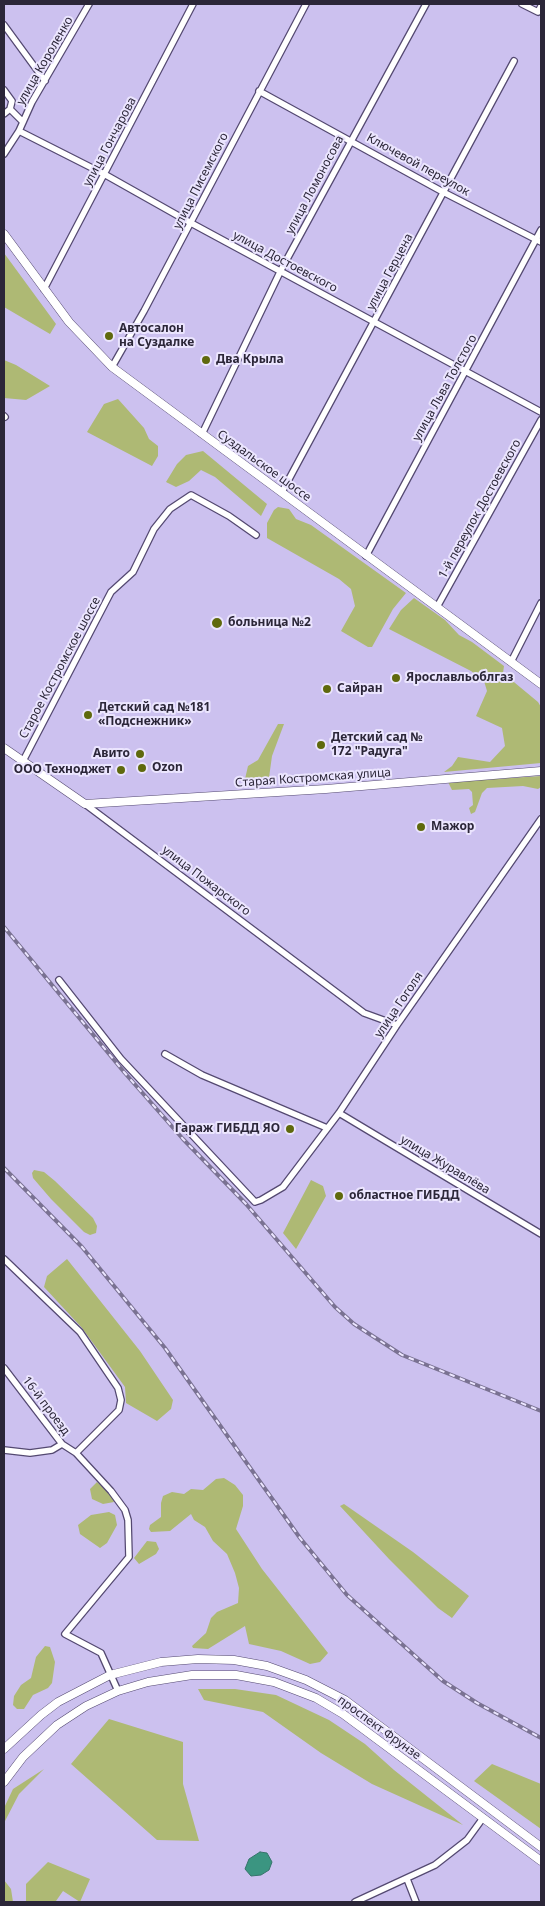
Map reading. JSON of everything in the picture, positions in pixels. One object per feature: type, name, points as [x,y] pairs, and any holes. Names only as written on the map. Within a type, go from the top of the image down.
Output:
[{"type":"main road","name":"Суздальское шоссе","points":[[4,234],[44,290],[70,322],[112,367],[541,684]]},
{"type":"main road","name":"улица Пожарского","points":[[4,748],[85,804]]},
{"type":"main road","name":"Старая Костромская улица","points":[[85,804],[317,790],[541,771]]},
{"type":"main road","name":"проспект Фрунзе","points":[[4,1749],[58,1702],[110,1675],[161,1662],[198,1659],[234,1660],[268,1666],[306,1680],[345,1700],[541,1847]]},
{"type":"main road","name":"проспект Фрунзе","points":[[4,1782],[23,1756],[57,1725],[86,1706],[118,1691],[148,1682],[192,1675],[236,1675],[274,1682],[316,1698],[343,1714],[541,1861]]},
{"type":"street","name":"улица Короленко","points":[[4,154],[19,131],[45,81],[90,4]]},
{"type":"street","name":"улица Гончарова","points":[[44,290],[193,4]]},
{"type":"street","name":"улица Писемского","points":[[112,367],[191,223],[306,4]]},
{"type":"street","name":"улица Ломоносова","points":[[202,434],[281,270],[350,139],[426,4]]},
{"type":"street","points":[[522,4],[540,9]]},
{"type":"street","points":[[4,25],[45,81]]},
{"type":"street","name":"улица Герцена","points":[[282,492],[514,61]]},
{"type":"street","points":[[4,90],[12,101],[10,109],[4,114]]},
{"type":"street","name":"Ключевой переулок","points":[[259,91],[350,139],[443,192],[539,241]]},
{"type":"street","points":[[10,109],[23,122]]},
{"type":"street","name":"улица Достоевского","points":[[19,131],[104,174],[541,412]]},
{"type":"street","name":"улица Льва Толстого","points":[[366,556],[539,241],[541,230]]},
{"type":"street","name":"1-й переулок Достоевского","points":[[437,607],[541,420]]},
{"type":"street","name":"Старое Костромское шоссе","points":[[23,761],[111,592],[133,572],[154,529],[170,508],[191,495],[229,516],[256,535]]},
{"type":"street","points":[[511,662],[541,603]]},
{"type":"street","name":"улица Пожарского","points":[[85,804],[364,1013],[397,1025]]},
{"type":"street","name":"улица Гоголя","points":[[59,980],[121,1059],[255,1202],[268,1198],[284,1187],[340,1113],[397,1025],[541,818]]},
{"type":"street","points":[[165,1054],[202,1075],[327,1128]]},
{"type":"street","name":"улица Журавлёва","points":[[340,1113],[541,1234]]},
{"type":"street","points":[[4,1259],[80,1332],[118,1388],[121,1400],[120,1410],[76,1453]]},
{"type":"street","name":"16-й проезд","points":[[4,1368],[62,1444],[76,1453],[119,1501],[128,1520],[130,1553],[127,1561],[66,1634],[101,1652],[110,1675]]},
{"type":"street","points":[[4,1450],[30,1453],[52,1450],[62,1444]]},
{"type":"street","points":[[110,1675],[118,1691]]},
{"type":"street","points":[[355,1902],[435,1865],[467,1840],[483,1818]]},
{"type":"street","points":[[407,1879],[416,1902]]},
{"type":"shaded area","points":[[4,253],[56,324],[50,334],[4,307]]},
{"type":"shaded area","points":[[4,360],[16,365],[50,386],[26,400],[4,398]]},
{"type":"shaded area","points":[[118,399],[144,428],[149,439],[158,446],[158,456],[152,466],[87,432],[104,404]]},
{"type":"shaded area","points":[[203,451],[267,504],[261,516],[215,477],[201,470],[189,481],[176,487],[166,482],[177,464],[186,455]]},
{"type":"shaded area","points":[[278,507],[289,509],[296,519],[311,525],[406,593],[393,609],[372,647],[368,647],[341,631],[355,606],[351,589],[339,579],[267,538],[267,523],[274,510]]},
{"type":"shaded area","points":[[414,598],[445,620],[459,635],[472,642],[504,666],[503,673],[538,702],[541,707],[541,763],[444,772],[452,766],[458,757],[490,762],[505,746],[502,728],[476,716],[487,691],[484,681],[471,671],[389,629],[401,610]]},
{"type":"shaded area","points":[[278,724],[284,724],[272,756],[268,785],[251,787],[245,779],[248,766],[258,760]]},
{"type":"shaded area","points":[[541,776],[541,787],[538,789],[523,786],[487,788],[482,793],[475,812],[471,814],[469,808],[473,805],[472,792],[469,789],[452,790],[448,782]]},
{"type":"shaded area","points":[[34,1170],[44,1172],[93,1218],[97,1226],[96,1233],[90,1235],[84,1232],[51,1199],[33,1178],[32,1173]]},
{"type":"shaded area","points":[[311,1180],[323,1186],[326,1196],[296,1249],[283,1233]]},
{"type":"shaded area","points":[[67,1259],[140,1351],[173,1400],[171,1409],[157,1421],[126,1403],[125,1387],[82,1328],[44,1287],[47,1276]]},
{"type":"shaded area","points":[[224,1478],[235,1485],[243,1495],[243,1506],[236,1529],[262,1569],[328,1653],[320,1662],[310,1664],[281,1651],[249,1644],[245,1626],[208,1649],[193,1648],[192,1646],[206,1633],[211,1618],[217,1612],[238,1603],[239,1588],[235,1573],[227,1554],[213,1541],[205,1527],[194,1520],[191,1514],[170,1531],[151,1532],[149,1529],[150,1525],[161,1517],[163,1496],[172,1492],[184,1494],[191,1489],[203,1490],[216,1479]]},
{"type":"shaded area","points":[[97,1482],[111,1495],[114,1502],[103,1504],[92,1499],[90,1489]]},
{"type":"shaded area","points":[[344,1504],[413,1552],[469,1596],[452,1618],[438,1608],[389,1559],[340,1506]]},
{"type":"shaded area","points":[[109,1512],[115,1515],[117,1525],[107,1543],[100,1548],[80,1534],[78,1525],[91,1515]]},
{"type":"shaded area","points":[[147,1541],[156,1542],[159,1549],[156,1554],[139,1564],[134,1558]]},
{"type":"shaded area","points":[[45,1646],[50,1647],[55,1662],[52,1683],[48,1688],[33,1695],[24,1709],[17,1709],[13,1705],[14,1696],[21,1685],[31,1678],[36,1657]]},
{"type":"shaded area","points":[[198,1689],[235,1689],[276,1695],[329,1720],[365,1744],[394,1770],[463,1825],[372,1784],[321,1753],[263,1712],[204,1700]]},
{"type":"shaded area","points":[[109,1719],[183,1742],[183,1784],[199,1841],[157,1840],[71,1764]]},
{"type":"shaded area","points":[[492,1764],[541,1784],[541,1829],[474,1781]]},
{"type":"shaded area","points":[[44,1769],[19,1794],[4,1823],[4,1808],[13,1789]]},
{"type":"shaded area","points":[[260,1852],[267,1853],[272,1862],[269,1870],[261,1875],[251,1876],[245,1869],[249,1859]]},
{"type":"shaded area","points":[[48,1862],[90,1879],[80,1902],[63,1891],[56,1901],[58,1902],[26,1902],[26,1884]]},
{"type":"shaded area","points":[[4,1880],[11,1889],[13,1902],[4,1902]]},
{"type":"railway","points":[[4,927],[124,1072],[183,1139],[246,1204],[335,1307],[354,1324],[402,1355],[541,1411]]},
{"type":"railway","points":[[4,1168],[82,1247],[165,1348],[300,1538],[347,1595],[443,1681],[477,1703],[541,1738]]},
{"type":"place","name":"Автосалон на Суздалке","points":[[109,336]]},
{"type":"place","name":"Два Крыла","points":[[206,360]]},
{"type":"place","name":"больница №2","points":[[217,623]]},
{"type":"place","name":"Ярославльоблгаз","points":[[396,678]]},
{"type":"place","name":"Сайран","points":[[327,689]]},
{"type":"place","name":"Детский сад №181 «Подснежник»","points":[[88,715]]},
{"type":"place","name":"Детский сад № 172 \"Радуга\"","points":[[321,745]]},
{"type":"place","name":"Авито","points":[[140,754]]},
{"type":"place","name":"Ozon","points":[[142,768]]},
{"type":"place","name":"ООО Техноджет","points":[[121,770]]},
{"type":"place","name":"Мажор","points":[[421,827]]},
{"type":"place","name":"Гараж ГИБДД ЯО","points":[[290,1129]]},
{"type":"place","name":"областное ГИБДД","points":[[339,1196]]}]
